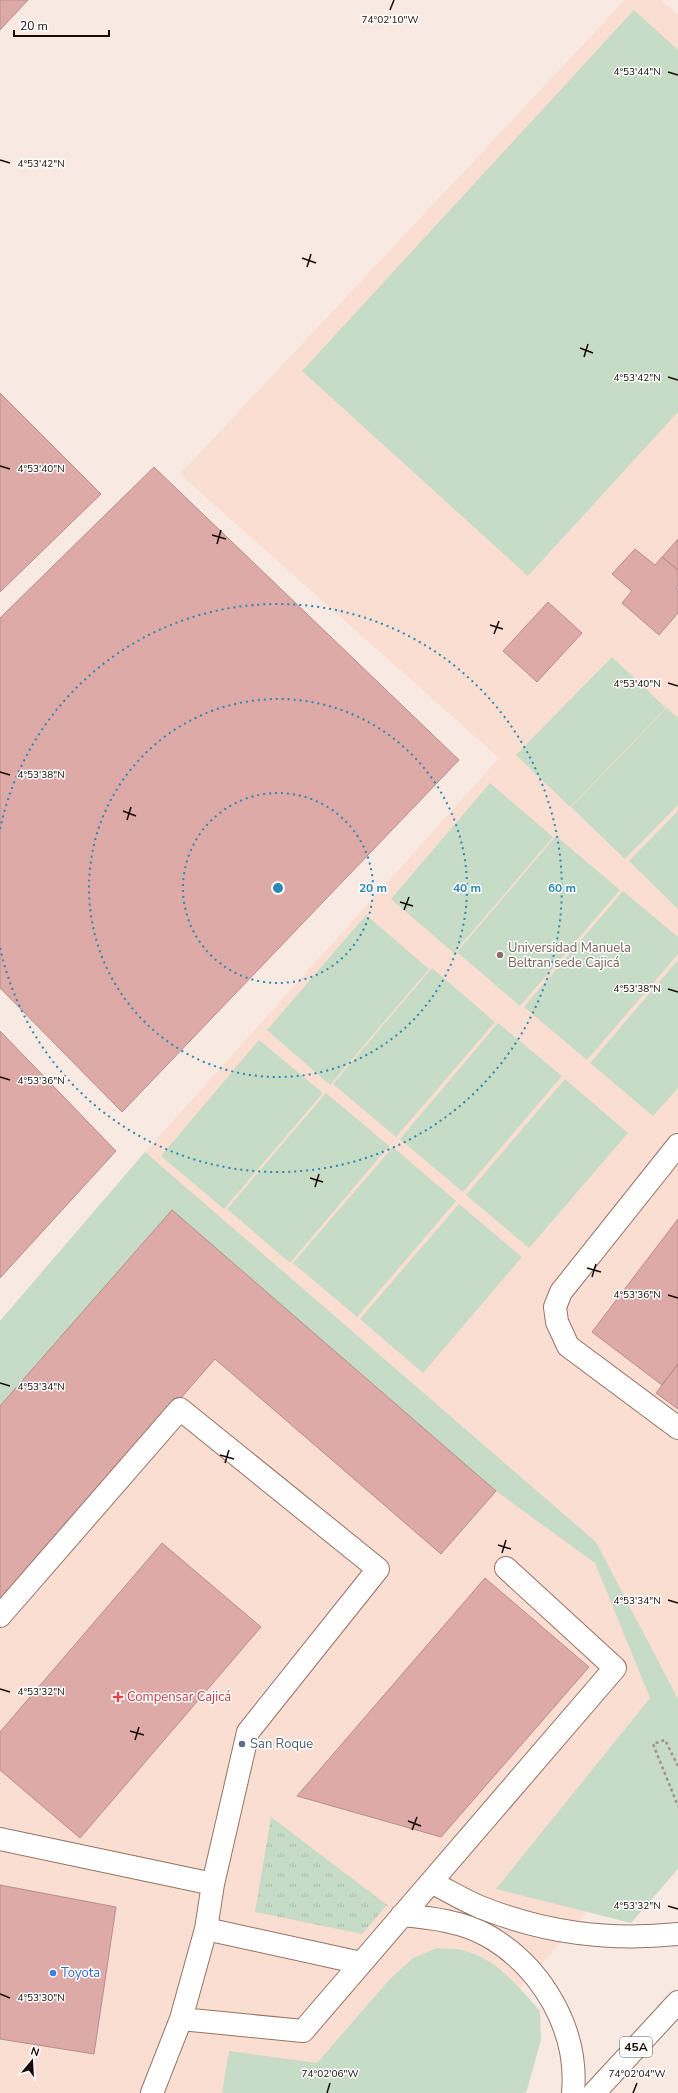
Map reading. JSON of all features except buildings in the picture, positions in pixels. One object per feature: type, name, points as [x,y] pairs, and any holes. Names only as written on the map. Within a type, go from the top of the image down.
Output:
[{"type":"main road","points":[[678,1145],[561,1292],[555,1307],[557,1322],[568,1346],[678,1428]]},
{"type":"main road","points":[[0,1616],[180,1409],[378,1569],[248,1732],[213,1884],[206,1929],[181,2019],[152,2093]]},
{"type":"main road","points":[[181,2019],[303,2030],[614,1668],[506,1568]]},
{"type":"main road","points":[[0,1839],[213,1884]]},
{"type":"main road","points":[[431,1882],[479,1907],[531,1925],[586,1935],[640,1938],[678,1934]]},
{"type":"main road","points":[[402,1915],[446,1920],[487,1936],[522,1961],[549,1994],[568,2033],[575,2076],[573,2093]]},
{"type":"main road","points":[[206,1929],[361,1963]]},
{"type":"main road","name":"45A","points":[[594,2093],[678,2002]]},
{"type":"path","points":[[678,1766],[665,1740],[653,1744],[678,1806]]},
{"type":"shaded area","points":[[625,0],[661,0],[678,15],[678,1805],[431,2093],[0,2093],[0,1321],[145,1152],[499,758],[180,474]]},
{"type":"green space","points":[[634,10],[678,50],[678,412],[528,576],[302,371]]},
{"type":"green space","points":[[612,657],[666,708],[570,807],[516,755]]},
{"type":"green space","points":[[667,708],[678,718],[678,805],[625,859],[571,807]]},
{"type":"green space","points":[[490,783],[553,837],[454,953],[391,899]]},
{"type":"green space","points":[[678,811],[678,909],[629,861]]},
{"type":"green space","points":[[556,836],[620,890],[520,1006],[457,952]]},
{"type":"green space","points":[[623,891],[678,937],[678,954],[587,1060],[524,1007]]},
{"type":"green space","points":[[366,915],[429,969],[330,1085],[267,1030]]},
{"type":"green space","points":[[678,960],[678,1088],[653,1116],[590,1063]]},
{"type":"green space","points":[[432,968],[495,1022],[396,1137],[333,1084]]},
{"type":"green space","points":[[498,1023],[562,1076],[463,1192],[400,1139]]},
{"type":"green space","points":[[259,1040],[323,1093],[224,1209],[161,1156]]},
{"type":"green space","points":[[565,1079],[628,1133],[529,1248],[466,1195]]},
{"type":"green space","points":[[326,1093],[389,1146],[290,1263],[227,1209]]},
{"type":"green space","points":[[393,1147],[456,1201],[357,1317],[293,1263]]},
{"type":"green space","points":[[145,1152],[596,1542],[678,1699],[678,1869],[631,1923],[496,1889],[650,1698],[595,1563],[496,1491],[172,1210],[0,1406],[0,1321]]},
{"type":"green space","points":[[459,1204],[522,1257],[423,1373],[360,1319]]},
{"type":"green space","points":[[271,1817],[387,1905],[362,1934],[255,1912]]},
{"type":"green space","points":[[437,1948],[462,1950],[485,1959],[506,1974],[540,2011],[541,2040],[526,2093],[222,2093],[229,2051],[317,2063],[389,1980],[413,1958]]},
{"type":"place","name":"Universidad Manuela Beltran sede Cajicá","points":[[500,955]]},
{"type":"place","name":"Compensar Cajicá","points":[[118,1697]]},
{"type":"place","name":"San Roque","points":[[242,1744]]},
{"type":"place","name":"Toyota","points":[[53,1973]]}]
